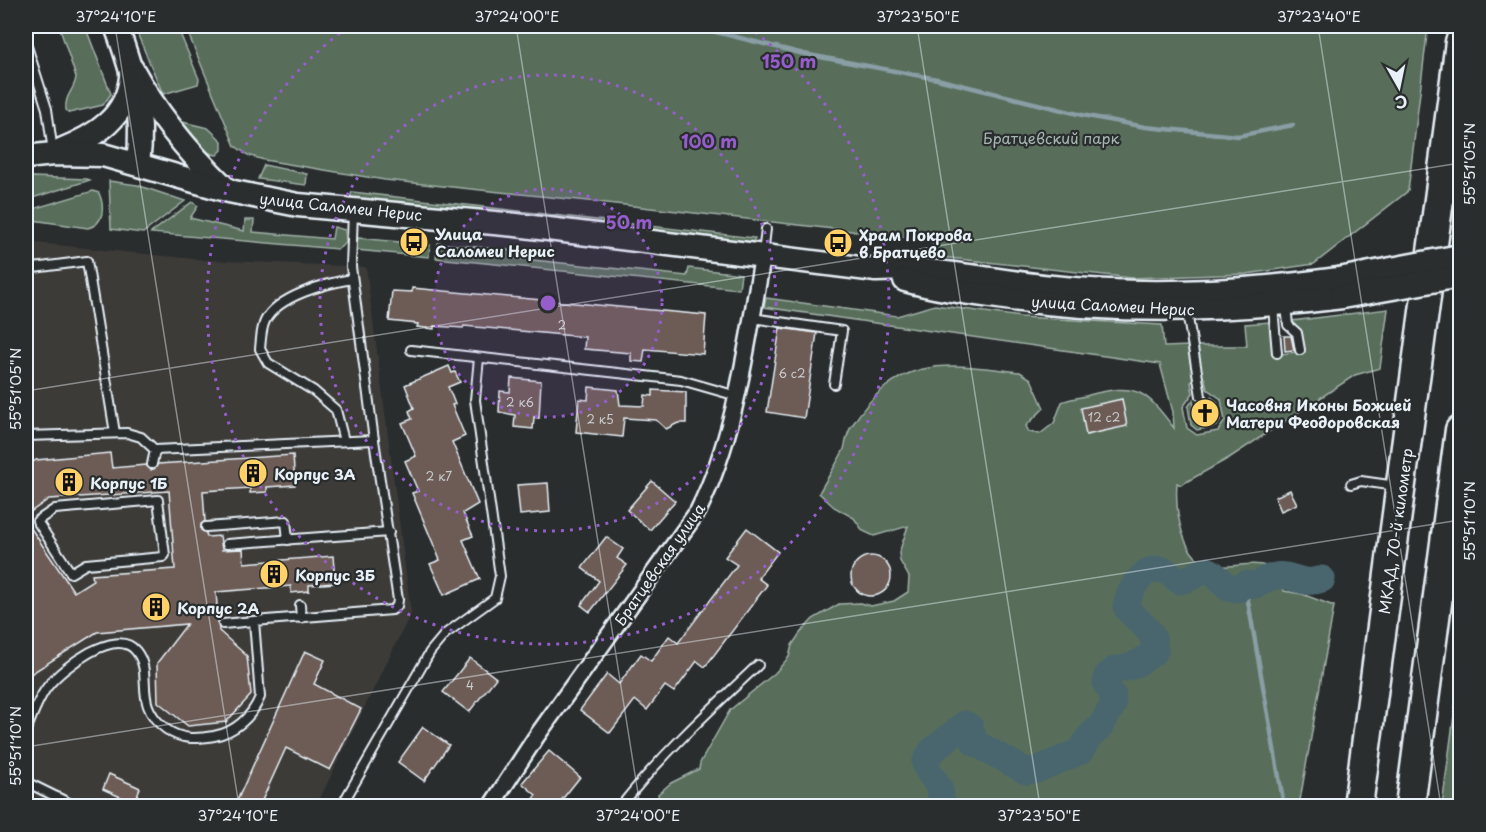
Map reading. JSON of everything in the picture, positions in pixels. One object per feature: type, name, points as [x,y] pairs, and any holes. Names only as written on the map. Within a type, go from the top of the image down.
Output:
[{"type":"highway","name":"МКАД, 70-й километр","points":[[1358,807],[1461,42]]},
{"type":"highway","points":[[1410,807],[1461,430]]},
{"type":"main road","points":[[116,26],[132,69],[146,94],[176,137],[229,191]]},
{"type":"main road","points":[[53,154],[101,131],[112,120],[128,96],[132,69]]},
{"type":"main road","points":[[132,69],[141,116],[138,164]]},
{"type":"main road","name":"улица Саломеи Нерис","points":[[26,157],[53,154],[103,155],[229,191],[298,205],[516,225],[876,270],[909,268],[1052,287],[1125,292],[1340,288],[1461,276]]},
{"type":"main road","name":"улица Саломеи Нерис","points":[[876,270],[908,281],[1009,299],[1078,307],[1187,310],[1279,305],[1461,256]]},
{"type":"street","name":"Братцевская улица","points":[[490,807],[536,737],[698,511],[716,476],[737,396],[763,255]]},
{"type":"lane","points":[[26,43],[47,109],[53,154]]},
{"type":"lane","points":[[223,624],[392,610],[397,606],[389,532],[352,279],[353,210]]},
{"type":"lane","points":[[763,255],[766,229]]},
{"type":"lane","points":[[26,269],[87,261],[115,433]]},
{"type":"lane","points":[[344,441],[336,410],[314,391],[268,363],[260,349],[266,318],[281,304],[333,282],[352,279]]},
{"type":"lane","points":[[1279,305],[1288,325],[1297,333],[1300,350]]},
{"type":"lane","points":[[1277,353],[1279,305]]},
{"type":"lane","points":[[1187,310],[1201,396]]},
{"type":"lane","points":[[752,318],[842,331],[834,384]]},
{"type":"lane","points":[[411,350],[681,380],[737,396]]},
{"type":"lane","points":[[346,798],[430,652],[445,634],[495,598],[500,576],[475,400],[480,358]]},
{"type":"lane","points":[[26,436],[115,433],[141,437],[155,450],[374,440]]},
{"type":"lane","points":[[152,464],[155,450]]},
{"type":"lane","points":[[1351,484],[1361,481],[1401,487]]},
{"type":"lane","points":[[147,497],[158,500],[160,503],[162,530],[165,555],[163,557],[86,564],[71,573],[37,521],[55,509],[147,497]]},
{"type":"lane","points":[[206,527],[286,521],[288,540]]},
{"type":"lane","points":[[162,530],[172,529]]},
{"type":"lane","points":[[227,544],[389,532]]},
{"type":"lane","points":[[300,605],[301,618]]},
{"type":"lane","points":[[26,731],[49,684],[102,645],[113,642],[129,646],[137,652],[147,708],[158,723],[174,735],[184,738],[230,733],[244,720],[260,697],[254,621]]},
{"type":"lane","points":[[621,807],[645,775],[758,665]]},
{"type":"lane","points":[[26,782],[75,807]]},
{"type":"shaded area","points":[[26,242],[204,260],[366,267],[411,613],[316,806],[26,806]]},
{"type":"green space","points":[[59,26],[85,26],[111,94],[103,105],[69,113],[66,110],[67,100],[76,77]]},
{"type":"green space","points":[[134,26],[177,26],[199,79],[198,84],[163,94]]},
{"type":"green space","name":"Братцевский парк","points":[[185,26],[1428,26],[1408,191],[1314,264],[1246,274],[1132,278],[941,257],[930,240],[385,180],[264,160],[248,155],[235,146]]},
{"type":"green space","points":[[174,120],[208,128],[222,141],[222,150],[217,155],[205,150],[193,141]]},
{"type":"green space","points":[[264,165],[307,174],[306,185],[258,179]]},
{"type":"green space","points":[[26,178],[90,180],[26,200]]},
{"type":"green space","points":[[109,181],[137,185],[185,201],[143,233],[111,229]]},
{"type":"green space","points":[[93,191],[99,193],[102,214],[93,226],[88,228],[26,219],[26,211]]},
{"type":"green space","points":[[352,192],[755,238],[752,244],[358,199],[350,197]]},
{"type":"green space","points":[[192,202],[198,206],[190,218],[244,231],[245,220],[254,220],[253,232],[332,239],[334,227],[345,230],[346,243],[338,249],[151,233]]},
{"type":"green space","points":[[358,238],[430,245],[429,257],[356,250]]},
{"type":"green space","points":[[438,243],[515,251],[514,258],[687,276],[689,268],[741,274],[739,289],[436,258]]},
{"type":"green space","points":[[766,298],[897,316],[935,305],[1021,317],[1162,325],[1164,347],[1190,346],[1196,381],[1191,382],[1193,393],[1183,407],[1187,428],[1197,435],[1218,431],[1225,421],[1221,399],[1207,389],[1205,379],[1201,380],[1196,346],[1247,346],[1245,324],[1270,322],[1274,355],[1303,351],[1301,330],[1293,325],[1292,321],[1388,309],[1380,368],[1355,375],[1229,458],[1181,485],[1177,483],[1177,506],[1182,533],[1194,555],[1214,566],[1257,564],[1266,566],[1274,570],[1280,578],[1284,591],[1302,594],[1334,606],[1299,806],[660,806],[658,794],[671,783],[699,769],[700,763],[730,710],[775,673],[789,657],[792,645],[801,632],[813,619],[839,604],[860,603],[871,606],[894,601],[908,592],[909,577],[900,561],[899,553],[908,526],[874,536],[863,531],[854,518],[834,507],[819,493],[844,449],[851,427],[868,403],[886,386],[905,375],[945,366],[1020,372],[1031,379],[1044,408],[1026,426],[1029,432],[1040,434],[1054,423],[1062,402],[1119,389],[1130,390],[1147,398],[1156,405],[1174,428],[1173,412],[1160,364],[764,307]]},
{"type":"green space","points":[[1211,397],[1217,402],[1220,421],[1216,426],[1197,430],[1191,425],[1188,407],[1193,400],[1197,424],[1215,421]]},
{"type":"green space","points":[[1460,670],[1460,806],[1442,806]]},
{"type":"building","points":[[412,288],[706,315],[703,354],[645,349],[643,362],[631,361],[631,353],[584,349],[585,337],[464,326],[463,328],[434,326],[434,329],[417,327],[418,324],[389,321],[392,291],[412,292]]},
{"type":"building","points":[[780,328],[817,333],[804,418],[767,412]]},
{"type":"building","points":[[1284,336],[1291,336],[1294,350],[1285,351]]},
{"type":"building","points":[[449,366],[460,382],[448,387],[455,404],[452,405],[465,436],[452,442],[478,504],[463,513],[473,536],[463,540],[480,579],[444,595],[430,564],[440,560],[412,493],[418,491],[405,461],[416,456],[402,423],[412,419],[409,411],[414,408],[405,385]]},
{"type":"building","points":[[511,378],[541,381],[539,418],[534,417],[533,429],[514,427],[515,415],[499,412],[500,391],[510,392]]},
{"type":"building","points":[[589,387],[618,390],[620,405],[644,406],[645,395],[653,396],[653,390],[686,392],[686,423],[678,423],[666,429],[656,420],[624,418],[622,437],[576,432],[579,399],[588,400]]},
{"type":"building","points":[[1122,399],[1127,426],[1086,435],[1081,408]]},
{"type":"building","name":"Часовня Иконы Божией Матери Феодоровская","points":[[1211,404],[1214,420],[1198,422],[1196,407]]},
{"type":"building","points":[[110,453],[112,468],[146,465],[151,470],[158,464],[293,455],[295,485],[267,487],[267,492],[250,493],[250,488],[203,491],[205,521],[201,524],[201,530],[206,533],[207,537],[220,536],[222,550],[243,549],[244,563],[333,556],[335,583],[309,585],[309,591],[291,593],[291,586],[216,592],[219,631],[247,656],[251,695],[226,722],[188,726],[158,702],[157,663],[187,624],[97,632],[26,677],[26,521],[74,592],[93,580],[92,575],[175,569],[169,491],[49,499],[26,515],[26,467],[36,460]]},
{"type":"building","points":[[652,481],[675,501],[650,530],[627,510]]},
{"type":"building","points":[[548,483],[550,512],[520,515],[517,485]]},
{"type":"building","points":[[1290,490],[1297,504],[1281,511],[1275,497]]},
{"type":"building","points":[[747,528],[778,552],[758,578],[767,585],[705,667],[697,661],[674,692],[665,686],[647,710],[635,700],[610,733],[580,710],[607,674],[619,684],[641,654],[651,661],[669,636],[678,643],[737,565],[725,557]]},
{"type":"building","points":[[606,537],[623,549],[617,558],[627,565],[590,612],[581,605],[599,581],[582,568]]},
{"type":"building","points":[[871,556],[885,562],[891,576],[885,590],[871,596],[857,590],[851,576],[857,562]]},
{"type":"building","points":[[305,651],[325,660],[314,684],[361,709],[330,770],[286,748],[259,807],[244,807],[236,803]]},
{"type":"building","points":[[470,658],[496,678],[469,712],[443,692]]},
{"type":"building","points":[[423,727],[449,745],[424,781],[398,762]]},
{"type":"building","points":[[549,751],[580,777],[556,807],[526,807],[536,795],[522,783]]},
{"type":"building","points":[[109,774],[140,788],[134,803],[103,789]]},
{"type":"waterway","points":[[692,26],[804,54],[937,79],[1082,115],[1145,127],[1238,136],[1293,125]]},
{"type":"waterway","points":[[941,806],[940,791],[925,763],[931,752],[965,724],[970,727],[975,743],[1026,771],[1036,770],[1081,751],[1088,738],[1100,727],[1113,705],[1113,696],[1106,684],[1107,676],[1116,669],[1137,664],[1155,651],[1149,631],[1126,607],[1133,587],[1149,571],[1163,570],[1180,581],[1208,571],[1228,588],[1238,589],[1245,584],[1257,585],[1276,576],[1305,581],[1322,579]]},
{"type":"waterway","points":[[1245,584],[1284,806]]},
{"type":"place","name":"Улица Саломеи Нерис","points":[[414,242]]},
{"type":"place","name":"Храм Покрова в Братцево","points":[[838,243]]},
{"type":"place","name":"Часовня Иконы Божией Матери Феодоровская","points":[[1205,413]]},
{"type":"place","name":"Корпус 3А","points":[[253,473]]},
{"type":"place","name":"Корпус 1Б","points":[[69,482]]},
{"type":"place","name":"Корпус 3Б","points":[[274,574]]},
{"type":"place","name":"Корпус 2А","points":[[156,607]]}]
